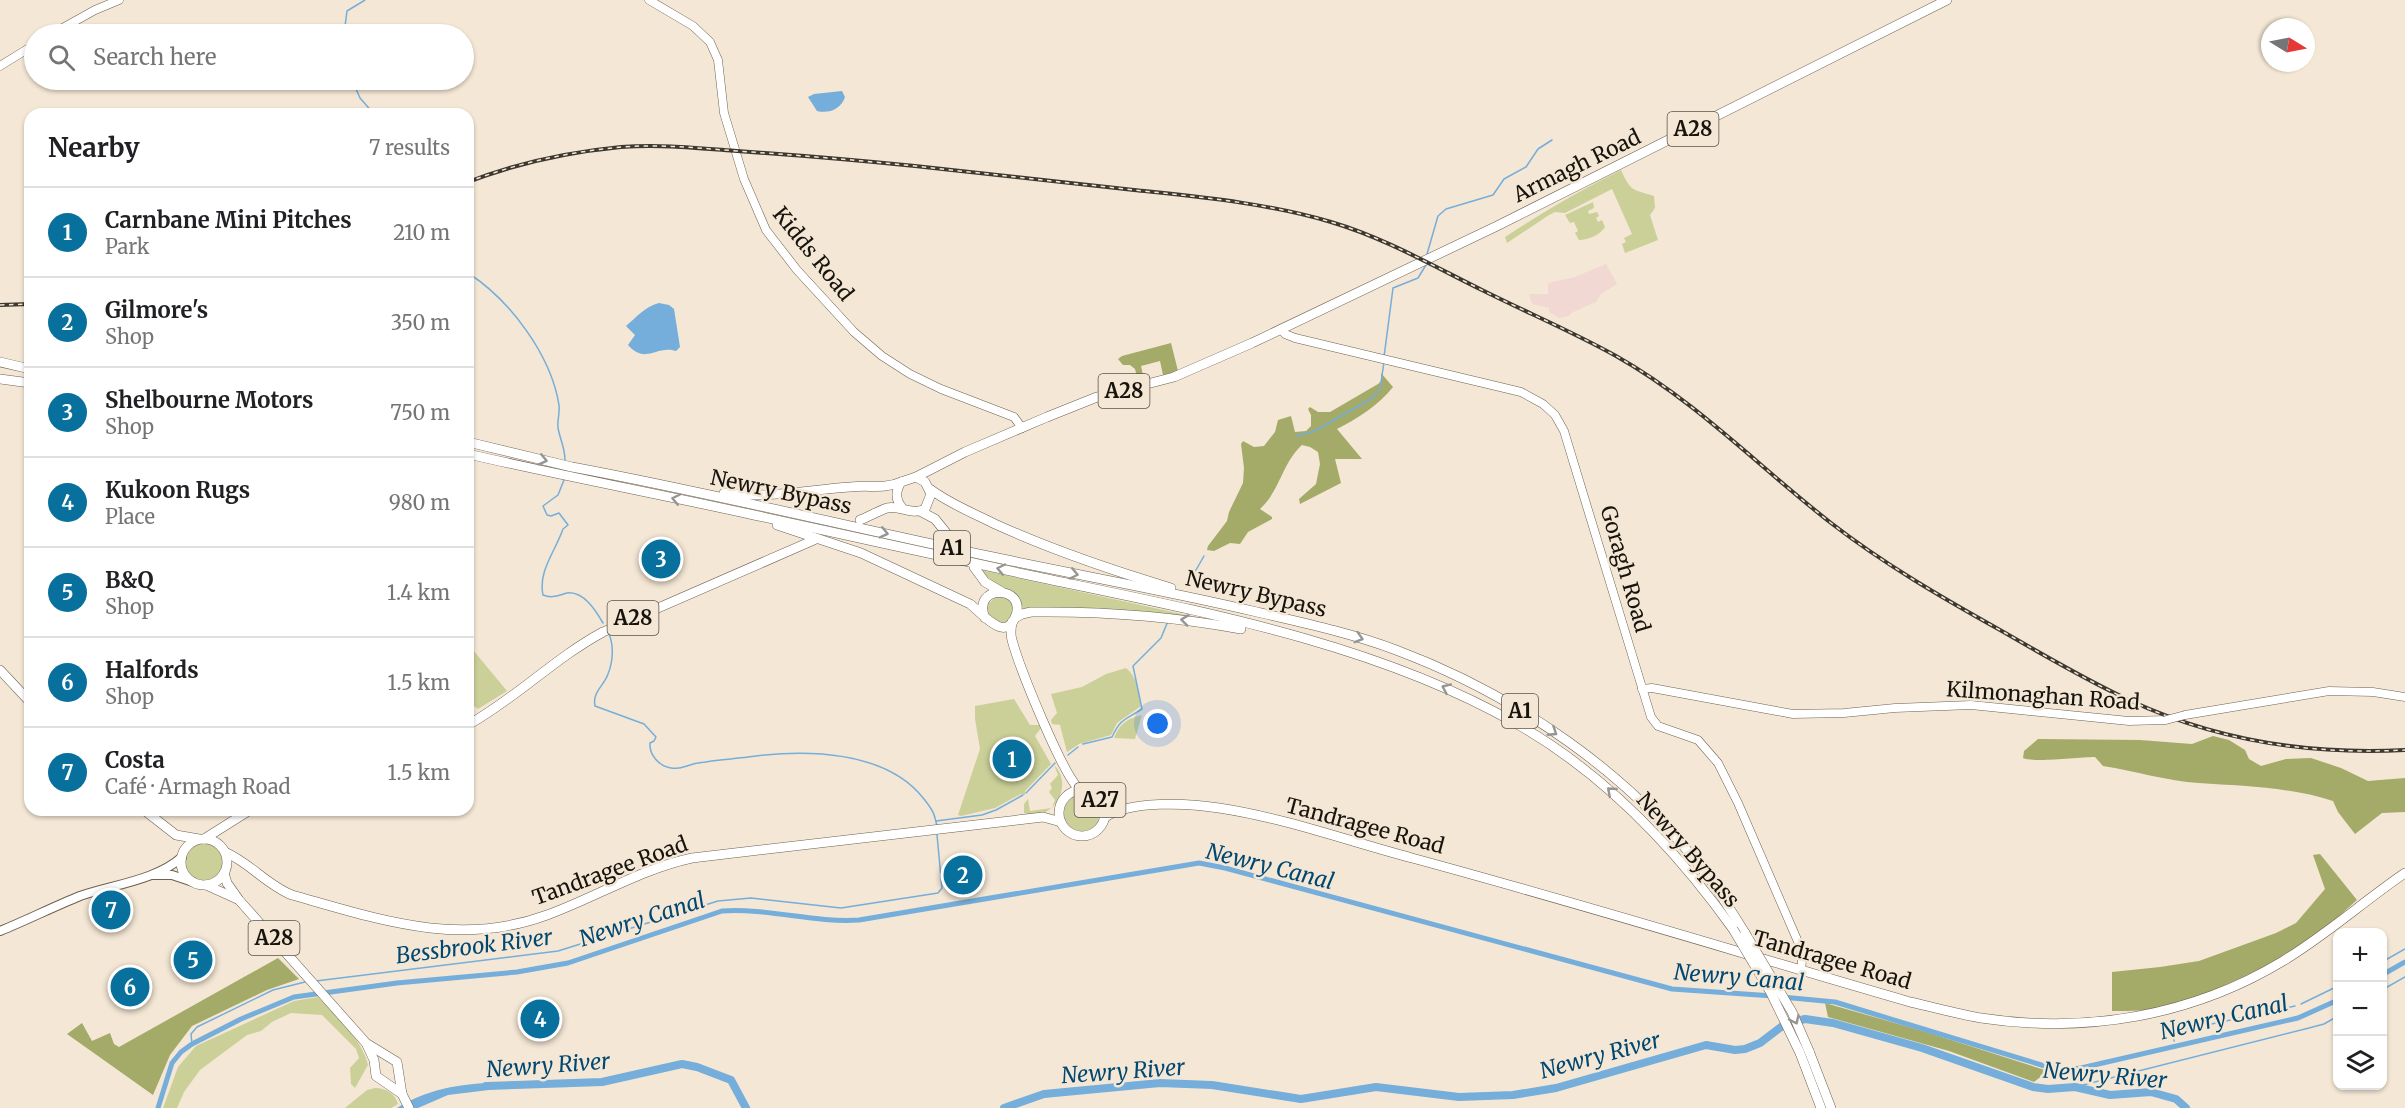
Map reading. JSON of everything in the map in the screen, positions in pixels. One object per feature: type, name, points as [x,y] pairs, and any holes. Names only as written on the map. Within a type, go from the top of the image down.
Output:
[{"type":"highway","name":"Armagh Road","points":[[1022,428],[1093,399],[1174,377],[1252,343],[1418,265],[1796,78],[1947,0]]},
{"type":"highway","points":[[0,362],[24,369]]},
{"type":"highway","points":[[0,368],[24,370]]},
{"type":"highway","points":[[0,379],[24,384]]},
{"type":"highway","points":[[0,385],[24,385]]},
{"type":"highway","name":"A28","points":[[901,482],[937,468],[949,460],[1022,428]]},
{"type":"highway","name":"Newry Bypass","points":[[474,443],[733,511],[1160,603],[1305,640],[1385,664],[1470,698],[1542,739],[1593,776],[1638,816],[1680,861],[1708,894],[1732,929],[1805,1052],[1831,1108]]},
{"type":"highway","name":"Newry Bypass","points":[[474,455],[683,489],[986,556],[1221,604],[1332,630],[1395,650],[1454,675],[1514,707],[1566,741],[1644,806],[1708,878],[1745,933],[1792,1012],[1821,1108]]},
{"type":"highway","points":[[935,519],[929,487],[937,468]]},
{"type":"highway","points":[[916,477],[966,510],[1051,549],[1221,604]]},
{"type":"highway","points":[[683,489],[767,496],[856,486],[892,486],[901,482]]},
{"type":"highway","points":[[887,508],[901,482]]},
{"type":"highway","points":[[896,493],[899,505],[903,509]]},
{"type":"highway","points":[[860,520],[887,508],[920,511],[931,500]]},
{"type":"highway","points":[[733,511],[837,544],[887,564],[970,604],[985,618]]},
{"type":"highway","points":[[920,511],[935,519],[952,540]]},
{"type":"highway","name":"A28","points":[[474,721],[500,705],[582,644],[603,632],[814,540]]},
{"type":"highway","name":"A27","points":[[974,567],[985,582],[1012,597],[1016,602],[1011,639]]},
{"type":"highway","points":[[985,582],[983,613],[985,618]]},
{"type":"highway","points":[[984,602],[991,594],[1002,592]]},
{"type":"highway","points":[[998,627],[1022,614],[1031,612],[1106,613],[1210,623],[1305,640]]},
{"type":"highway","name":"A27","points":[[985,618],[1011,639],[1065,770],[1067,783],[1059,810],[1060,822],[1067,831],[1078,836],[1085,836],[1096,831],[1104,818],[1103,805],[1099,799]]},
{"type":"highway","points":[[0,670],[24,696]]},
{"type":"highway","name":"A27","points":[[1065,770],[1081,791]]},
{"type":"highway","name":"A27","points":[[1064,799],[1074,792],[1088,792],[1119,809]]},
{"type":"highway","name":"Tandragee Road","points":[[1104,818],[1119,809],[1184,805],[1219,808],[1261,816],[1465,872],[1910,1002],[1980,1018],[2041,1024],[2113,1021],[2154,1014],[2198,1001],[2264,972],[2309,944],[2405,873]]},
{"type":"highway","name":"Tandragee Road","points":[[224,850],[280,889],[292,894],[396,924],[471,930],[506,926],[544,916],[648,872],[692,858],[1044,817],[1059,810]]},
{"type":"highway","points":[[152,816],[176,834],[214,841],[224,850]]},
{"type":"highway","points":[[182,856],[190,844],[240,816]]},
{"type":"highway","name":"Tandragee Road","points":[[1044,817],[1060,822]]},
{"type":"highway","points":[[229,823],[224,833],[226,883],[239,900]]},
{"type":"highway","points":[[176,834],[184,873],[193,882],[239,900]]},
{"type":"highway","points":[[204,885],[218,880],[226,868],[239,860]]},
{"type":"highway","name":"A28","points":[[239,900],[366,1042]]},
{"type":"highway","points":[[366,1042],[396,1062],[405,1101]]},
{"type":"highway","points":[[366,1042],[375,1065],[376,1076],[386,1082],[405,1101]]},
{"type":"highway","points":[[375,1065],[380,1059],[387,1057]]},
{"type":"highway","points":[[386,1082],[398,1075]]},
{"type":"main road","points":[[0,931],[78,897],[171,866],[182,856]]},
{"type":"main road","points":[[149,875],[172,875],[193,882]]},
{"type":"street","points":[[70,24],[119,0]]},
{"type":"street","name":"Kidds Road","points":[[649,0],[693,26],[710,42],[721,72],[724,113],[751,196],[766,230],[797,270],[854,332],[882,356],[910,374],[941,389],[1014,417],[1022,428]]},
{"type":"street","points":[[0,66],[24,51]]},
{"type":"street","name":"Goragh Road","points":[[1281,329],[1295,338],[1521,392],[1543,404],[1555,415],[1564,431],[1651,717],[1655,724],[1698,740],[1718,763],[1738,803],[1799,944],[1802,960],[1801,971]]},
{"type":"street","name":"Kilmonaghan Road","points":[[1642,689],[1652,688],[1793,714],[1971,705],[2129,721],[2166,720],[2329,691],[2373,692],[2405,697]]},
{"type":"shaded area","points":[[1606,264],[1617,284],[1601,294],[1596,302],[1569,316],[1559,318],[1549,312],[1549,308],[1533,304],[1531,301],[1529,294],[1548,294],[1548,283],[1575,277]]},
{"type":"green space","points":[[1621,170],[1633,189],[1654,196],[1655,208],[1650,215],[1658,240],[1625,253],[1622,244],[1626,242],[1624,238],[1632,234],[1612,189],[1565,213],[1555,212],[1549,215],[1507,243],[1505,237],[1519,228]]},
{"type":"green space","points":[[1593,202],[1594,208],[1588,211],[1589,214],[1597,212],[1598,222],[1602,220],[1605,227],[1594,237],[1579,240],[1575,233],[1578,231],[1574,222],[1570,223],[1565,215]]},
{"type":"green space","points":[[1171,343],[1178,371],[1163,375],[1160,361],[1141,366],[1143,375],[1137,377],[1135,369],[1130,365],[1123,365],[1118,359],[1122,356]]},
{"type":"green space","points":[[1381,373],[1393,387],[1367,411],[1337,429],[1362,459],[1335,459],[1341,483],[1300,504],[1299,499],[1316,484],[1320,464],[1318,452],[1302,445],[1290,460],[1267,502],[1260,509],[1272,519],[1248,532],[1240,544],[1230,543],[1214,551],[1207,550],[1227,521],[1243,483],[1241,444],[1243,441],[1254,447],[1264,446],[1275,432],[1278,420],[1291,416],[1295,432],[1306,431],[1311,426],[1311,415],[1308,409],[1310,407],[1318,412],[1330,412],[1378,384],[1381,381]]},
{"type":"green space","points":[[981,570],[1214,621],[1026,609],[1023,608],[1015,593],[993,582]]},
{"type":"green space","points":[[996,597],[1006,598],[1012,605],[1014,612],[1006,624],[989,620],[986,606]]},
{"type":"green space","points":[[474,651],[507,691],[478,709],[474,706]]},
{"type":"green space","points":[[1126,668],[1135,680],[1141,706],[1117,723],[1111,735],[1079,744],[1067,752],[1060,725],[1052,724],[1051,720],[1057,713],[1051,694],[1082,687],[1106,674]]},
{"type":"green space","points":[[1014,699],[1030,725],[1040,725],[1041,728],[1035,736],[1051,764],[1025,791],[1025,795],[1021,794],[995,808],[958,815],[980,749],[975,706]]},
{"type":"green space","points":[[1142,715],[1135,739],[1114,738],[1125,722]]},
{"type":"green space","points":[[2213,736],[2229,740],[2245,750],[2249,759],[2261,766],[2286,759],[2311,758],[2341,768],[2368,781],[2405,778],[2405,812],[2382,813],[2355,834],[2338,812],[2333,801],[2317,796],[2266,788],[2175,780],[2103,766],[2095,757],[2046,760],[2023,758],[2024,751],[2038,739],[2140,740],[2192,744]]},
{"type":"green space","points":[[1054,765],[1060,773],[1062,782],[1058,800],[1052,807],[1055,800],[1049,792],[1052,788],[1050,784],[1058,775]]},
{"type":"green space","points":[[1082,795],[1095,800],[1100,813],[1095,826],[1082,831],[1069,826],[1064,813],[1069,800]]},
{"type":"green space","points":[[1028,799],[1030,811],[1051,808],[1035,815],[1024,813],[1024,804]]},
{"type":"green space","points":[[205,843],[219,848],[224,862],[219,876],[205,881],[191,876],[186,862],[191,848]]},
{"type":"green space","points":[[2320,854],[2357,900],[2317,935],[2261,968],[2204,994],[2161,1008],[2112,1011],[2112,972],[2199,961],[2276,933],[2296,923],[2325,889],[2313,855]]},
{"type":"green space","points":[[278,958],[299,979],[267,990],[192,1026],[170,1055],[153,1095],[67,1034],[82,1023],[92,1041],[110,1033],[114,1044],[119,1047]]},
{"type":"green space","points":[[318,997],[348,1028],[365,1055],[368,1065],[355,1088],[351,1084],[350,1068],[359,1058],[356,1049],[322,1015],[291,1013],[272,1022],[261,1031],[247,1035],[200,1070],[184,1092],[177,1108],[163,1108],[178,1067],[196,1046],[294,1001]]},
{"type":"green space","points":[[1825,1003],[1923,1031],[2048,1071],[2034,1082],[1949,1051],[1828,1017]]},
{"type":"green space","points":[[375,1088],[389,1092],[398,1104],[391,1108],[345,1108],[367,1090]]},
{"type":"water","points":[[842,91],[845,97],[843,101],[830,111],[817,111],[808,97],[814,94]]},
{"type":"water","points":[[659,303],[669,305],[674,309],[680,347],[676,351],[663,350],[640,354],[628,345],[635,335],[626,326],[645,310]]},
{"type":"water","name":"Newry River","points":[[495,1083],[497,1089],[448,1095],[418,1108],[397,1108],[431,1092],[469,1084]]},
{"type":"waterway","name":"Bessbrook River","points":[[345,24],[347,11],[365,0]]},
{"type":"waterway","name":"Bessbrook River","points":[[356,90],[369,108]]},
{"type":"waterway","points":[[1427,254],[1438,216],[1446,209],[1493,195],[1504,179],[1526,167],[1538,149],[1552,140]]},
{"type":"waterway","points":[[1384,357],[1393,288],[1418,278],[1426,265]]},
{"type":"waterway","name":"Bessbrook River","points":[[474,277],[513,313],[538,348],[555,386],[559,405],[558,428],[565,460]]},
{"type":"waterway","points":[[1296,436],[1315,431],[1372,398],[1380,389],[1384,362]]},
{"type":"waterway","name":"Bessbrook River","points":[[564,480],[558,495],[543,506],[547,515],[559,513],[568,525],[563,529],[545,570],[543,595],[552,597],[567,593],[579,595],[589,603],[603,623]]},
{"type":"waterway","points":[[1188,578],[1204,556]]},
{"type":"waterway","points":[[1083,744],[1112,737],[1121,723],[1142,709],[1133,666],[1161,638],[1168,621]]},
{"type":"waterway","name":"Bessbrook River","points":[[609,634],[612,649],[611,664],[595,697],[595,706],[644,724],[656,737],[650,743],[650,747],[653,756],[663,765],[678,768],[711,761],[794,753],[819,754],[867,762],[908,783],[929,806],[937,827]]},
{"type":"waterway","points":[[1068,755],[1078,747]]},
{"type":"waterway","points":[[1026,793],[1055,763]]},
{"type":"waterway","points":[[936,821],[982,815],[1023,795]]},
{"type":"waterway","name":"Bessbrook River","points":[[316,981],[558,951],[718,901],[751,898],[841,908],[938,893],[942,888],[937,835]]},
{"type":"waterway","name":"Newry Canal","points":[[158,1108],[172,1063],[181,1052],[241,1019],[294,997],[397,983],[517,972],[568,963],[722,911],[859,920],[1199,863],[1225,868],[1672,989],[1773,996]]},
{"type":"waterway","points":[[2387,959],[2405,949]]},
{"type":"waterway","name":"Newry Canal","points":[[2387,972],[2405,962]]},
{"type":"waterway","points":[[2387,987],[2405,977]]},
{"type":"waterway","name":"Bessbrook River","points":[[192,1044],[191,1034],[197,1027],[273,990],[305,982]]},
{"type":"waterway","points":[[2301,1004],[2333,988]]},
{"type":"waterway","name":"Newry Canal","points":[[1782,997],[1835,1002],[2064,1070],[2298,1018],[2333,1002]]},
{"type":"waterway","points":[[2250,1016],[2295,1006]]},
{"type":"waterway","points":[[2174,1041],[2173,1032],[2245,1017]]},
{"type":"waterway","name":"Newry River","points":[[1004,1108],[1044,1094],[1160,1083],[1212,1085],[1301,1099],[1376,1087],[1459,1097],[1513,1095],[1556,1088],[1706,1045],[1735,1050],[1745,1049],[1760,1043],[1785,1024],[1805,1019],[1833,1023],[1922,1048],[2033,1087],[2048,1089],[2075,1087],[2110,1095],[2151,1092],[2176,1099],[2186,1108]]},
{"type":"waterway","points":[[2075,1087],[2324,1024],[2333,1019]]},
{"type":"waterway","name":"Newry River","points":[[486,1086],[602,1082],[682,1064],[697,1067],[731,1080],[746,1108]]},
{"type":"railway","points":[[474,180],[543,159],[582,152],[636,146],[679,147],[893,164],[1184,195],[1258,205],[1331,222],[1409,253],[1616,356],[1673,393],[1804,502],[1871,552],[1956,605],[2112,692],[2196,726],[2264,742],[2333,750],[2405,750]]},
{"type":"railway","points":[[0,305],[24,304]]},
{"type":"place","name":"Shelbourne Motors","points":[[661,559]]},
{"type":"place","name":"Carnbane Mini Pitches","points":[[1012,759]]},
{"type":"place","name":"Gilmore's","points":[[963,875]]},
{"type":"place","name":"Costa","points":[[111,910]]},
{"type":"place","name":"B&Q","points":[[193,960]]},
{"type":"place","name":"Halfords","points":[[130,987]]},
{"type":"place","name":"Kukoon Rugs","points":[[540,1019]]}]
